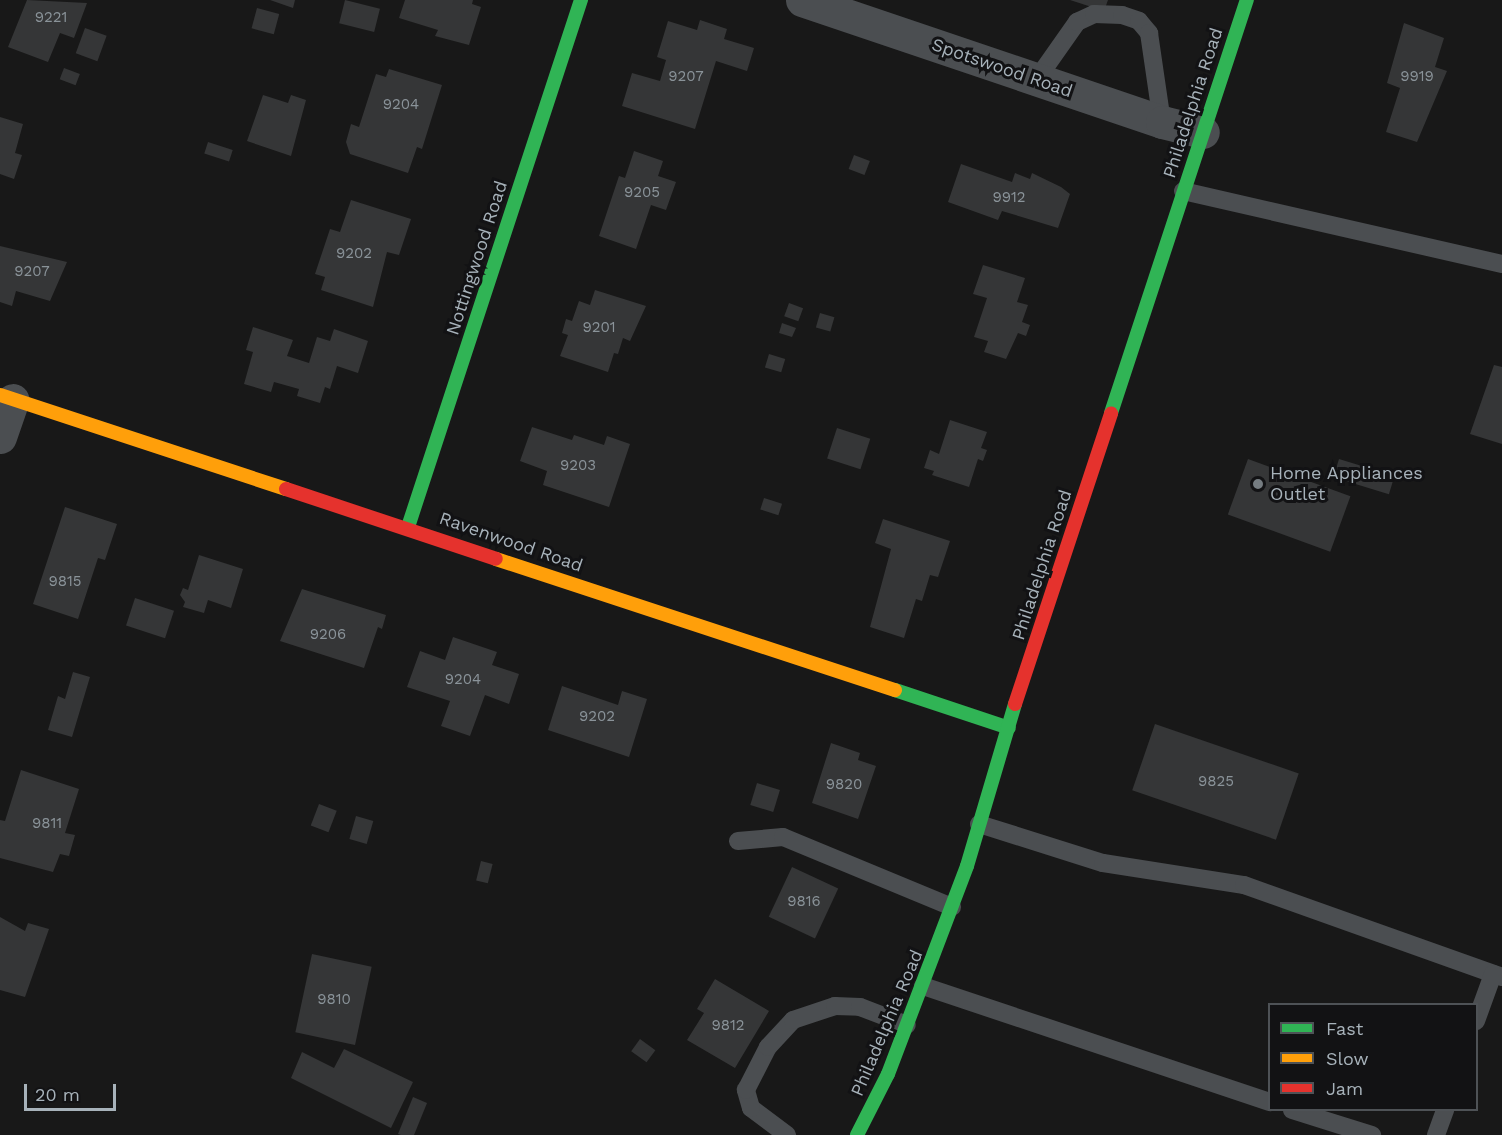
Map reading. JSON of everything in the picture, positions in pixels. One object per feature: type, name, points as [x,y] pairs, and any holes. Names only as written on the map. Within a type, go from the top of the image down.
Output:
[{"type":"street","name":"Nottingwood Road","points":[[408,527],[581,0]]},
{"type":"street","name":"Spotswood Road","points":[[802,0],[1161,122],[1203,132]]},
{"type":"street","name":"Philadelphia Road","points":[[857,1135],[908,1025],[952,907],[1246,0]]},
{"type":"street","name":"Ravenwood Road","points":[[6,398],[408,527],[1009,728]]},
{"type":"street","points":[[0,437],[6,398]]},
{"type":"lane","points":[[1037,80],[1077,22],[1094,14],[1122,15],[1139,21],[1149,33],[1161,122]]},
{"type":"lane","points":[[1183,191],[1502,264]]},
{"type":"lane","points":[[979,824],[1103,863],[1244,885],[1497,976],[1478,1017]]},
{"type":"lane","points":[[738,841],[783,837],[952,907]]},
{"type":"lane","points":[[923,986],[1268,1102]]},
{"type":"lane","points":[[787,1135],[751,1108],[746,1090],[768,1047],[793,1020],[835,1006],[860,1007],[908,1025]]},
{"type":"lane","points":[[1295,1111],[1372,1135]]},
{"type":"lane","points":[[1436,1135],[1445,1111]]},
{"type":"building","points":[[27,0],[87,3],[74,38],[60,33],[48,62],[8,47]]},
{"type":"building","points":[[270,0],[295,0],[293,8]]},
{"type":"building","points":[[345,0],[380,9],[374,32],[339,23]]},
{"type":"building","points":[[405,0],[473,0],[472,4],[481,7],[469,45],[435,36],[438,30],[399,18]]},
{"type":"building","points":[[1070,0],[1108,0],[1104,11]]},
{"type":"building","points":[[257,8],[279,14],[274,34],[252,28]]},
{"type":"building","points":[[700,20],[727,29],[724,39],[754,48],[747,71],[716,61],[695,129],[622,106],[632,73],[660,81],[666,60],[657,57],[668,21],[697,30]]},
{"type":"building","points":[[1404,23],[1444,38],[1435,67],[1447,71],[1417,142],[1386,132],[1400,88],[1387,83]]},
{"type":"building","points":[[85,28],[107,36],[97,61],[76,53]]},
{"type":"building","points":[[64,68],[80,74],[76,85],[60,79]]},
{"type":"building","points":[[389,69],[442,85],[422,149],[417,147],[408,173],[350,154],[346,142],[351,124],[359,127],[376,74],[386,77]]},
{"type":"building","points":[[263,95],[288,103],[291,95],[306,100],[291,156],[247,141]]},
{"type":"building","points":[[0,117],[23,124],[15,153],[22,155],[14,179],[0,174]]},
{"type":"building","points":[[208,142],[233,150],[229,161],[204,153]]},
{"type":"building","points":[[634,151],[663,161],[658,176],[676,182],[666,210],[651,205],[636,249],[599,236],[619,176],[625,178]]},
{"type":"building","points":[[854,155],[870,161],[864,175],[849,169]]},
{"type":"building","points":[[961,164],[1012,182],[1015,173],[1030,179],[1032,173],[1061,187],[1070,194],[1058,228],[1002,211],[998,220],[948,202]]},
{"type":"building","points":[[351,200],[411,219],[399,255],[387,252],[373,307],[321,290],[325,277],[315,274],[330,229],[340,232]]},
{"type":"building","points":[[0,246],[67,262],[50,301],[16,291],[12,306],[0,302]]},
{"type":"building","points":[[983,265],[1025,278],[1017,302],[1028,305],[1022,322],[1030,325],[1026,336],[1018,333],[1006,359],[984,352],[988,341],[974,337],[987,298],[973,294]]},
{"type":"building","points":[[595,290],[646,306],[630,341],[623,338],[618,354],[614,353],[608,372],[560,356],[568,335],[562,333],[566,319],[572,321],[579,301],[590,305]]},
{"type":"building","points":[[789,303],[803,308],[798,321],[784,316]]},
{"type":"building","points":[[820,313],[834,317],[830,332],[816,327]]},
{"type":"building","points":[[782,323],[796,328],[792,337],[779,333]]},
{"type":"building","points":[[253,327],[293,340],[287,356],[309,363],[317,337],[330,341],[334,329],[368,341],[358,373],[337,366],[330,389],[325,387],[320,403],[297,396],[299,389],[274,382],[271,392],[244,384],[253,352],[246,350]]},
{"type":"building","points":[[769,354],[785,359],[781,372],[765,367]]},
{"type":"building","points":[[1494,365],[1502,367],[1502,444],[1470,434]]},
{"type":"building","points":[[950,420],[987,432],[981,448],[987,450],[983,461],[978,459],[969,487],[932,475],[934,471],[924,468],[930,450],[939,454]]},
{"type":"building","points":[[532,427],[572,440],[574,435],[604,445],[607,436],[630,444],[609,507],[543,485],[547,471],[520,461]]},
{"type":"building","points":[[837,428],[870,439],[860,469],[827,458]]},
{"type":"building","points":[[1248,459],[1350,496],[1330,552],[1228,514]]},
{"type":"building","points":[[1339,459],[1394,476],[1389,494],[1333,477]]},
{"type":"building","points":[[764,498],[782,504],[778,515],[760,509]]},
{"type":"building","points":[[65,507],[117,524],[105,560],[98,558],[78,619],[33,604]]},
{"type":"building","points":[[883,519],[950,541],[938,577],[930,575],[922,601],[916,599],[904,638],[870,627],[891,549],[875,543]]},
{"type":"building","points":[[199,555],[243,569],[231,608],[208,600],[204,613],[183,607],[185,602],[180,595],[183,588],[188,590]]},
{"type":"building","points":[[302,589],[386,615],[382,629],[378,627],[364,668],[280,641]]},
{"type":"building","points":[[135,598],[174,611],[165,638],[126,626]]},
{"type":"building","points":[[453,637],[497,652],[492,665],[519,674],[509,704],[485,695],[470,736],[441,726],[450,701],[407,687],[420,651],[445,660]]},
{"type":"building","points":[[73,672],[90,677],[72,737],[48,730],[58,696],[65,699]]},
{"type":"building","points":[[562,686],[618,705],[622,691],[647,699],[629,757],[548,730]]},
{"type":"building","points":[[1155,724],[1299,773],[1276,840],[1132,790]]},
{"type":"building","points":[[831,743],[860,753],[858,760],[876,766],[858,819],[812,803]]},
{"type":"building","points":[[21,770],[79,789],[65,833],[75,835],[69,856],[60,854],[53,872],[0,858],[0,820],[5,821]]},
{"type":"building","points":[[757,783],[780,790],[773,812],[750,805]]},
{"type":"building","points":[[319,804],[337,811],[328,832],[311,825]]},
{"type":"building","points":[[356,816],[373,821],[367,844],[349,839]]},
{"type":"building","points":[[481,861],[493,864],[488,883],[476,880]]},
{"type":"building","points":[[792,867],[838,889],[815,938],[769,917]]},
{"type":"building","points":[[0,917],[25,931],[28,923],[49,929],[25,997],[0,990]]},
{"type":"building","points":[[312,954],[372,967],[355,1045],[295,1032]]},
{"type":"building","points":[[715,979],[769,1011],[735,1068],[687,1040],[704,1013],[697,1009]]},
{"type":"building","points":[[640,1039],[655,1050],[647,1062],[631,1051]]},
{"type":"building","points":[[344,1049],[413,1082],[391,1128],[291,1078],[302,1052],[334,1068]]},
{"type":"building","points":[[413,1097],[427,1103],[414,1135],[398,1134]]},
{"type":"traffic: fast","points":[[408,527],[581,0]]},
{"type":"traffic: fast","points":[[1111,413],[1247,0]]},
{"type":"traffic: fast","points":[[895,690],[1009,728]]},
{"type":"traffic: fast","points":[[857,1135],[888,1074],[967,866],[1015,704]]},
{"type":"traffic: slow","points":[[0,395],[286,489]]},
{"type":"traffic: slow","points":[[496,559],[895,690]]},
{"type":"traffic: jam","points":[[1015,704],[1111,413]]},
{"type":"traffic: jam","points":[[286,489],[496,559]]},
{"type":"place","name":"Home Appliances Outlet","points":[[1258,484]]}]
